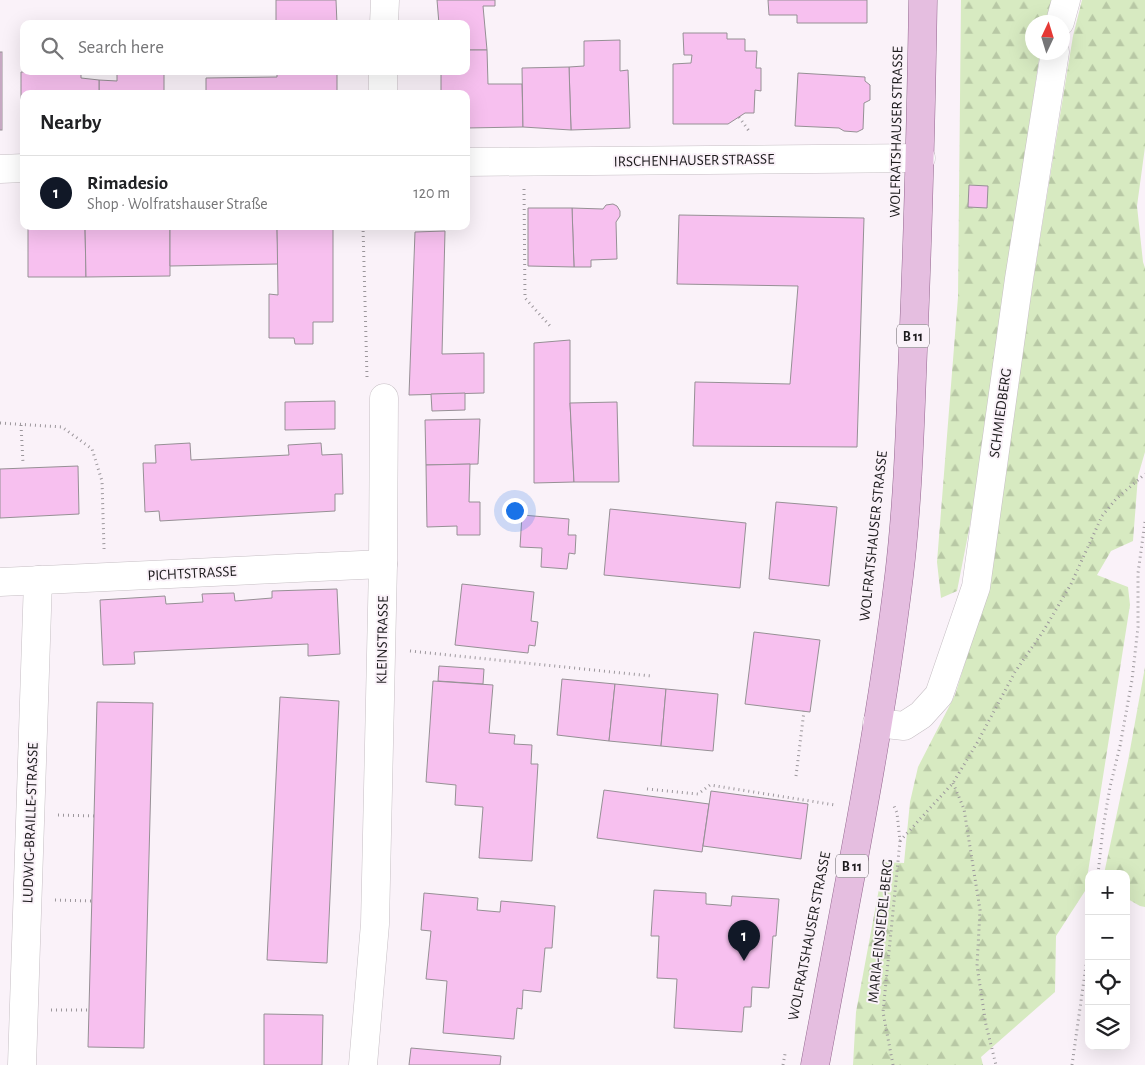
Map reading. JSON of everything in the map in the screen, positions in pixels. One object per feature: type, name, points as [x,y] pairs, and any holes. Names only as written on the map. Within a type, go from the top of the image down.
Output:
[{"type":"main road","name":"WOLFRATSHAUSER STRASSE","points":[[815,1065],[877,723],[899,575],[909,449],[921,158],[923,0]]},
{"type":"street","points":[[384,20],[385,0]]},
{"type":"street","points":[[1062,15],[1066,0]]},
{"type":"street","name":"SCHMIEDBERG","points":[[877,723],[904,726],[920,715],[939,695],[976,587],[1019,279],[1054,60]]},
{"type":"street","points":[[383,90],[384,75]]},
{"type":"street","name":"IRSCHENHAUSER STRASSE","points":[[470,162],[921,158]]},
{"type":"street","points":[[0,169],[20,168]]},
{"type":"street","name":"KLEINSTRASSE","points":[[363,1065],[375,924],[384,564],[384,398]]},
{"type":"street","name":"PICHTSTRASSE","points":[[0,582],[384,564]]},
{"type":"street","name":"LUDWIG-BRAILLE-STRASSE","points":[[22,1065],[38,580]]},
{"type":"path","points":[[523,161],[525,298],[550,326]]},
{"type":"path","points":[[363,230],[367,392],[384,398]]},
{"type":"path","points":[[0,423],[62,427],[92,449],[102,481],[105,577]]},
{"type":"path","points":[[21,424],[23,463]]},
{"type":"path","points":[[900,841],[953,783],[1016,672],[1044,630],[1070,584],[1102,516],[1116,499],[1145,474]]},
{"type":"path","points":[[1099,870],[1107,804],[1132,680],[1138,626],[1138,573],[1145,522]]},
{"type":"path","points":[[382,648],[651,676]]},
{"type":"path","points":[[796,776],[804,712]]},
{"type":"path","points":[[953,783],[964,809],[980,910],[977,966],[986,1025],[996,1065]]},
{"type":"path","points":[[647,789],[698,794],[710,785],[834,805]]},
{"type":"path","points":[[833,814],[836,796]]},
{"type":"path","name":"MARIA-EINSIEDEL-BERG","points":[[891,799],[897,814],[900,841],[883,1012],[893,1065]]},
{"type":"path","points":[[30,815],[94,816]]},
{"type":"path","points":[[27,899],[92,901]]},
{"type":"path","points":[[1072,1065],[1087,960]]},
{"type":"path","points":[[23,1010],[89,1010]]},
{"type":"path","points":[[783,1065],[787,1044]]},
{"type":"green space","points":[[961,0],[1052,0],[1049,15],[1025,15],[1025,60],[1039,60],[1008,268],[982,463],[957,591],[941,598],[937,562],[958,297]]},
{"type":"green space","points":[[1082,0],[1145,0],[1145,147],[1137,206],[1145,268],[1145,452],[1138,476],[1133,541],[1111,551],[1097,575],[1128,587],[1130,605],[1088,870],[1085,870],[1085,891],[1056,936],[1055,992],[981,1057],[983,1065],[853,1065],[856,1012],[884,862],[904,863],[910,802],[918,767],[955,695],[988,588],[1033,281],[1073,36]]},
{"type":"green space","points":[[1145,667],[1145,907],[1130,900],[1130,870],[1105,870],[1128,761]]},
{"type":"building","points":[[276,0],[336,0],[337,20],[276,20]]},
{"type":"building","points":[[437,0],[495,0],[495,6],[483,6],[487,50],[470,50],[470,20],[439,20]]},
{"type":"building","points":[[768,0],[867,0],[867,23],[797,23],[797,15],[769,15]]},
{"type":"building","points":[[683,33],[727,33],[727,39],[745,39],[745,51],[757,51],[756,68],[761,68],[761,91],[755,90],[754,113],[745,113],[728,124],[673,124],[673,64],[691,63],[692,55],[684,55]]},
{"type":"building","points":[[620,40],[620,71],[628,70],[630,128],[571,130],[569,67],[584,66],[584,41]]},
{"type":"building","points":[[470,50],[487,50],[488,84],[522,84],[523,127],[470,128],[470,90],[441,90],[441,75],[470,75]]},
{"type":"building","points":[[0,52],[2,52],[2,130],[0,130]]},
{"type":"building","points":[[569,67],[571,130],[523,127],[522,68]]},
{"type":"building","points":[[798,73],[865,77],[865,81],[870,85],[870,100],[864,103],[863,129],[857,132],[844,131],[839,128],[795,126]]},
{"type":"building","points":[[21,75],[81,75],[81,78],[99,80],[99,90],[21,90]]},
{"type":"building","points":[[117,75],[164,75],[164,90],[99,90],[99,80],[117,81]]},
{"type":"building","points":[[277,75],[337,75],[337,90],[206,90],[206,78],[277,77]]},
{"type":"building","points":[[969,185],[988,186],[987,208],[968,207]]},
{"type":"building","points":[[613,204],[620,211],[620,216],[616,222],[617,259],[591,260],[591,267],[574,267],[572,208],[603,209],[606,205]]},
{"type":"building","points":[[528,208],[572,208],[574,267],[528,266]]},
{"type":"building","points":[[679,215],[864,218],[857,447],[693,446],[695,382],[790,384],[798,286],[677,284]]},
{"type":"building","points":[[28,230],[85,230],[86,277],[28,277]]},
{"type":"building","points":[[85,230],[170,230],[170,276],[86,277]]},
{"type":"building","points":[[170,230],[277,230],[278,264],[170,266]]},
{"type":"building","points":[[277,230],[333,230],[333,322],[313,322],[313,344],[295,344],[294,338],[269,338],[269,294],[278,295]]},
{"type":"building","points":[[445,231],[442,354],[484,353],[484,393],[409,395],[415,232]]},
{"type":"building","points":[[570,340],[570,403],[574,482],[534,483],[534,343]]},
{"type":"building","points":[[465,393],[465,410],[432,411],[431,394]]},
{"type":"building","points":[[335,401],[335,429],[285,430],[285,402]]},
{"type":"building","points":[[617,402],[619,482],[574,482],[570,403]]},
{"type":"building","points":[[480,419],[478,464],[426,465],[425,420]]},
{"type":"building","points":[[190,443],[191,460],[289,455],[288,445],[321,443],[322,455],[342,454],[343,494],[335,494],[335,511],[160,521],[159,511],[145,512],[143,463],[156,463],[155,445]]},
{"type":"building","points":[[470,464],[469,502],[480,502],[480,535],[457,535],[457,526],[427,527],[426,465]]},
{"type":"building","points":[[78,466],[79,514],[0,518],[0,469]]},
{"type":"building","points":[[776,502],[837,507],[829,586],[769,579]]},
{"type":"building","points":[[610,509],[746,523],[740,588],[604,575]]},
{"type":"building","points":[[522,515],[569,519],[568,535],[576,535],[575,554],[569,553],[567,569],[541,567],[542,548],[520,547]]},
{"type":"building","points":[[462,584],[534,592],[531,621],[538,622],[535,646],[529,645],[528,653],[455,645]]},
{"type":"building","points":[[337,589],[340,654],[308,656],[308,644],[134,652],[135,664],[103,665],[100,600],[165,596],[166,604],[203,602],[202,594],[234,593],[235,601],[272,598],[272,591]]},
{"type":"building","points":[[754,632],[820,640],[810,712],[745,704]]},
{"type":"building","points":[[439,666],[484,669],[483,684],[438,681]]},
{"type":"building","points":[[562,679],[615,684],[609,741],[557,735]]},
{"type":"building","points":[[433,681],[493,685],[489,733],[515,735],[514,744],[532,745],[531,764],[538,764],[532,861],[479,858],[483,807],[455,805],[456,785],[426,782]]},
{"type":"building","points":[[615,684],[666,689],[661,746],[609,741]]},
{"type":"building","points":[[666,689],[718,694],[713,751],[661,746]]},
{"type":"building","points":[[280,697],[339,701],[327,963],[267,960]]},
{"type":"building","points":[[97,702],[153,703],[144,1048],[88,1047]]},
{"type":"building","points":[[604,790],[709,804],[702,852],[597,838]]},
{"type":"building","points":[[711,791],[808,804],[801,859],[703,846]]},
{"type":"building","points":[[654,890],[706,893],[706,904],[731,906],[732,896],[779,899],[776,936],[773,936],[769,988],[752,987],[751,1007],[744,1007],[742,1032],[674,1028],[677,979],[657,978],[659,936],[651,936]]},
{"type":"building","points":[[424,893],[478,898],[477,910],[500,912],[501,901],[555,906],[552,948],[545,948],[541,992],[523,990],[522,1009],[517,1008],[514,1039],[443,1033],[447,981],[426,979],[431,931],[421,930]]},
{"type":"building","points":[[264,1014],[323,1015],[322,1065],[264,1065]]},
{"type":"building","points":[[411,1048],[501,1056],[500,1065],[409,1065]]},
{"type":"place","name":"Rimadesio","points":[[744,961]]}]
